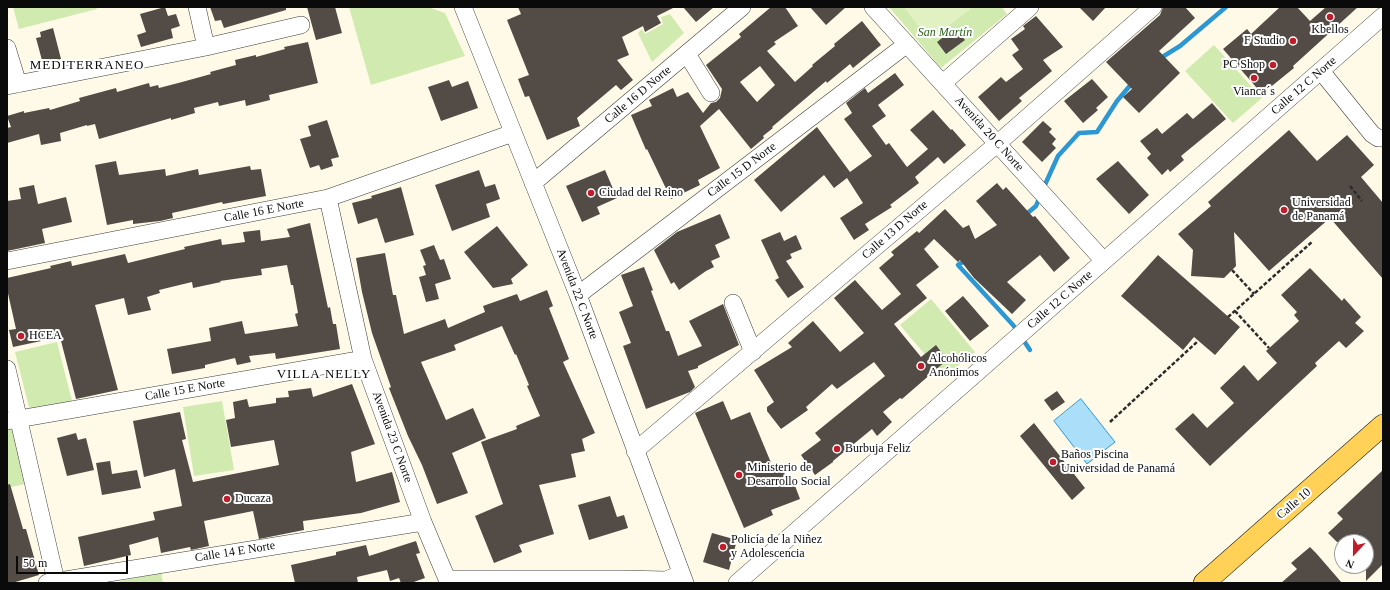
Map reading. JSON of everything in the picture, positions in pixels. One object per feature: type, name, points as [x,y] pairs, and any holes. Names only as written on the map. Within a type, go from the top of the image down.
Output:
[{"type":"main road","name":"Calle 10","points":[[1204,583],[1383,425]]},
{"type":"street","points":[[197,7],[206,46]]},
{"type":"street","name":"Avenida 22 C Norte","points":[[463,7],[578,296],[683,579]]},
{"type":"street","name":"Calle 16 D Norte","points":[[533,183],[742,7]]},
{"type":"street","name":"Avenida 20 C Norte","points":[[873,7],[1104,261]]},
{"type":"street","points":[[943,83],[1030,7]]},
{"type":"street","name":"Calle 13 D Norte","points":[[636,451],[997,144],[1153,7]]},
{"type":"street","name":"Calle 12 C Norte","points":[[737,583],[1383,16]]},
{"type":"street","points":[[7,48],[13,85],[301,25]]},
{"type":"street","name":"Calle 15 D Norte","points":[[578,296],[907,44]]},
{"type":"street","points":[[687,54],[711,93]]},
{"type":"street","points":[[1321,71],[1372,134],[1378,138],[1383,138]]},
{"type":"street","name":"Calle 16 E Norte","points":[[7,261],[328,198],[513,133]]},
{"type":"street","name":"Avenida 23 C Norte","points":[[328,198],[364,359],[423,522],[447,579],[491,581]]},
{"type":"street","points":[[733,303],[754,352]]},
{"type":"street","name":"Calle 15 E Norte","points":[[13,420],[364,359]]},
{"type":"street","points":[[7,369],[13,420],[51,582]]},
{"type":"street","name":"Calle 14 E Norte","points":[[51,582],[423,522]]},
{"type":"street","points":[[491,581],[622,579],[665,582],[683,579]]},
{"type":"path","points":[[1350,186],[1362,201]]},
{"type":"path","points":[[1228,317],[1313,242]]},
{"type":"path","points":[[1232,270],[1254,294]]},
{"type":"path","points":[[1234,311],[1269,348]]},
{"type":"path","points":[[1110,422],[1198,341]]},
{"type":"green space","points":[[13,7],[96,7],[97,9],[19,29]]},
{"type":"green space","points":[[349,7],[428,7],[445,13],[465,56],[371,85]]},
{"type":"green space","name":"San Martín","points":[[889,7],[1002,7],[1007,14],[941,68]]},
{"type":"green space","points":[[908,7],[973,7],[930,40],[905,9]]},
{"type":"green space","points":[[670,14],[684,33],[652,62],[638,33],[642,29],[645,34],[663,24],[661,17]]},
{"type":"green space","points":[[1214,45],[1262,98],[1233,123],[1185,71]]},
{"type":"green space","points":[[931,299],[975,352],[944,377],[900,325]]},
{"type":"green space","points":[[57,342],[72,401],[30,411],[15,352]]},
{"type":"green space","points":[[222,401],[234,470],[194,476],[183,407]]},
{"type":"green space","points":[[15,428],[29,483],[7,488],[7,430]]},
{"type":"green space","points":[[161,573],[163,583],[121,583],[120,581]]},
{"type":"water","points":[[1081,399],[1115,442],[1087,464],[1054,421]]},
{"type":"building","points":[[165,7],[168,16],[176,14],[180,26],[171,29],[173,38],[141,47],[137,35],[146,32],[140,14]]},
{"type":"building","points":[[210,7],[286,7],[286,10],[224,28],[221,20],[215,21]]},
{"type":"building","points":[[307,7],[335,7],[342,33],[316,40]]},
{"type":"building","points":[[518,7],[675,7],[657,16],[661,23],[645,32],[643,26],[622,37],[629,55],[617,60],[633,80],[621,90],[616,85],[577,118],[580,126],[547,140],[529,96],[525,97],[518,79],[529,75],[507,20],[521,14]]},
{"type":"building","points":[[683,7],[714,7],[696,22]]},
{"type":"building","points":[[771,7],[785,7],[798,26],[774,42],[776,44],[767,51],[795,82],[813,66],[812,65],[835,46],[834,44],[862,21],[881,45],[853,68],[850,64],[827,83],[826,81],[772,127],[773,128],[763,136],[764,138],[751,149],[719,109],[700,126],[720,168],[698,180],[700,185],[671,199],[647,149],[646,150],[631,115],[652,106],[649,100],[673,88],[677,97],[688,92],[703,113],[711,103],[716,102],[720,98],[722,89],[706,65],[741,37],[739,34]],"holes":[[[760,66],[775,85],[757,102],[740,82]]]},
{"type":"building","points":[[810,7],[846,7],[826,25]]},
{"type":"building","points":[[1079,7],[1106,7],[1093,21]]},
{"type":"building","points":[[1163,7],[1185,7],[1195,18],[1159,51],[1180,73],[1139,113],[1123,97],[1132,89],[1106,62],[1160,15]]},
{"type":"building","points":[[1280,7],[1297,7],[1310,21],[1326,7],[1358,7],[1293,66],[1294,68],[1262,94],[1223,49],[1247,29],[1251,34]]},
{"type":"building","points":[[1036,16],[1063,47],[1043,60],[1052,71],[1019,98],[1022,101],[999,121],[978,97],[1001,77],[1006,82],[1023,69],[1012,55],[1019,50],[1011,39],[1025,29],[1023,26]]},
{"type":"building","points":[[53,28],[61,59],[43,64],[36,38],[41,37],[40,32]]},
{"type":"building","points":[[955,28],[965,40],[946,54],[937,42]]},
{"type":"building","points":[[308,42],[318,83],[269,95],[270,100],[246,106],[245,100],[219,106],[218,102],[194,108],[195,113],[171,120],[171,118],[99,139],[95,124],[60,133],[61,141],[41,145],[39,134],[7,143],[7,128],[11,127],[7,116],[24,111],[24,113],[49,108],[50,110],[80,101],[79,98],[116,88],[117,92],[149,83],[150,87],[158,85],[159,88],[211,74],[210,72],[236,65],[235,60],[256,55],[256,57],[285,49],[284,47]]},
{"type":"building","points":[[895,73],[904,85],[878,105],[886,116],[872,126],[886,145],[889,143],[907,167],[928,149],[910,130],[933,110],[966,145],[944,164],[938,157],[915,177],[919,183],[890,205],[892,207],[865,224],[869,230],[854,240],[840,218],[863,203],[847,178],[834,188],[824,175],[781,212],[754,180],[817,127],[850,172],[872,156],[844,119],[852,113],[846,103],[865,88],[868,93]]},
{"type":"building","points":[[1092,79],[1108,97],[1096,108],[1098,110],[1083,123],[1064,101]]},
{"type":"building","points":[[449,80],[452,87],[468,81],[478,108],[441,121],[428,87]]},
{"type":"building","points":[[1212,103],[1226,119],[1181,156],[1184,160],[1170,172],[1168,169],[1162,175],[1147,158],[1151,154],[1140,141],[1157,128],[1162,134],[1187,113],[1193,119]]},
{"type":"building","points":[[327,120],[339,157],[331,159],[333,166],[321,170],[319,165],[310,168],[300,139],[311,136],[308,126]]},
{"type":"building","points":[[1043,121],[1052,129],[1049,132],[1056,139],[1052,144],[1056,148],[1042,162],[1022,142]]},
{"type":"building","points":[[1289,130],[1317,161],[1347,135],[1374,165],[1361,177],[1383,203],[1383,279],[1330,218],[1269,271],[1234,232],[1236,266],[1224,278],[1191,276],[1193,250],[1178,234],[1211,206],[1208,202]]},
{"type":"building","points":[[116,161],[119,175],[165,169],[166,176],[198,169],[199,175],[250,166],[251,170],[261,169],[266,196],[223,204],[222,202],[172,213],[173,218],[160,221],[133,224],[133,220],[107,225],[95,165]]},
{"type":"building","points":[[1118,161],[1149,195],[1129,214],[1096,179]]},
{"type":"building","points":[[479,170],[485,187],[495,184],[500,199],[486,204],[490,217],[452,231],[435,185]]},
{"type":"building","points":[[605,170],[617,198],[597,207],[600,214],[582,222],[566,186]]},
{"type":"building","points":[[997,183],[1003,190],[1006,187],[1033,217],[1035,216],[1070,258],[1054,272],[1040,255],[1007,282],[1026,300],[1012,314],[974,278],[960,260],[958,262],[934,239],[924,249],[939,267],[916,285],[927,298],[894,324],[921,357],[936,345],[947,360],[902,399],[900,398],[883,412],[892,422],[877,436],[872,429],[815,475],[801,455],[821,440],[815,433],[885,376],[874,362],[837,389],[832,384],[806,407],[808,410],[781,429],[767,411],[767,407],[774,402],[754,370],[792,347],[788,343],[813,321],[840,352],[864,333],[834,298],[855,280],[882,310],[901,294],[879,268],[894,255],[891,252],[917,231],[919,233],[945,209],[963,228],[969,225],[975,239],[997,225],[976,201]]},
{"type":"building","points":[[34,185],[38,204],[66,197],[72,222],[42,229],[45,243],[7,251],[7,201],[21,199],[19,188]]},
{"type":"building","points":[[401,187],[414,235],[385,243],[377,218],[358,224],[352,203],[372,198],[371,196]]},
{"type":"building","points":[[720,214],[730,238],[715,245],[720,257],[711,261],[714,267],[679,290],[674,282],[671,284],[654,250],[677,232]]},
{"type":"building","points":[[310,223],[328,308],[330,307],[333,324],[336,324],[340,349],[276,359],[275,353],[249,356],[251,362],[237,365],[235,358],[205,365],[205,368],[172,374],[167,349],[211,341],[209,328],[242,321],[245,334],[298,326],[295,314],[298,313],[293,285],[291,285],[287,265],[261,269],[262,275],[220,281],[221,282],[193,288],[192,282],[159,290],[160,293],[147,297],[151,310],[128,315],[124,298],[95,305],[118,390],[76,399],[60,337],[13,347],[9,330],[16,329],[7,289],[7,278],[51,268],[50,266],[71,261],[72,266],[125,254],[128,263],[185,249],[184,247],[221,239],[222,245],[245,242],[243,232],[260,230],[261,241],[290,237],[287,229]]},
{"type":"building","points":[[497,226],[528,265],[511,279],[513,284],[493,288],[464,252]]},
{"type":"building","points":[[780,232],[784,241],[796,235],[802,249],[790,254],[792,258],[786,261],[804,287],[788,298],[775,280],[779,278],[761,240]]},
{"type":"building","points":[[434,245],[440,260],[444,259],[451,279],[435,284],[439,299],[426,302],[419,277],[426,275],[423,266],[426,265],[420,250]]},
{"type":"building","points":[[385,253],[393,295],[396,295],[404,334],[445,319],[448,328],[485,312],[483,306],[517,294],[520,301],[547,290],[553,306],[549,308],[569,359],[563,362],[595,433],[582,439],[585,451],[571,454],[576,477],[539,485],[554,534],[519,545],[522,552],[494,563],[475,516],[503,504],[481,442],[517,429],[516,426],[540,416],[527,386],[529,385],[516,354],[515,355],[502,326],[454,345],[456,350],[421,362],[446,420],[473,408],[486,438],[452,453],[468,493],[437,504],[389,388],[391,387],[372,333],[362,292],[356,258]]},
{"type":"building","points":[[1158,255],[1240,327],[1215,355],[1194,337],[1183,350],[1121,296]]},
{"type":"building","points":[[644,267],[666,331],[669,331],[678,356],[702,346],[689,321],[723,304],[739,345],[698,366],[698,368],[688,371],[695,387],[690,392],[646,409],[623,346],[631,343],[619,312],[633,306],[621,275]]},
{"type":"building","points":[[1310,268],[1342,301],[1344,298],[1361,317],[1355,323],[1364,331],[1346,348],[1339,341],[1315,363],[1317,366],[1210,466],[1175,429],[1193,413],[1207,428],[1234,403],[1220,388],[1244,365],[1258,381],[1277,363],[1266,351],[1299,321],[1294,315],[1297,312],[1281,295]]},
{"type":"building","points":[[963,296],[989,326],[970,341],[945,311]]},
{"type":"building","points":[[352,384],[375,444],[351,452],[356,482],[392,472],[400,502],[361,513],[303,521],[304,530],[259,539],[253,511],[204,521],[209,546],[191,550],[190,547],[161,553],[158,537],[129,545],[131,555],[84,566],[78,537],[155,520],[153,512],[182,506],[175,469],[144,477],[133,421],[180,412],[186,439],[182,440],[193,482],[279,465],[274,440],[231,447],[226,420],[235,418],[233,402],[247,399],[249,407],[276,403],[276,398],[289,397],[288,391],[311,388],[313,397]]},
{"type":"building","points":[[1057,391],[1065,402],[1052,411],[1044,400]]},
{"type":"building","points":[[723,401],[731,420],[750,412],[774,470],[782,467],[789,485],[794,483],[800,499],[771,510],[773,515],[744,528],[695,413]]},
{"type":"building","name":"Baños Piscina Universidad de Panamá","points":[[1034,423],[1085,488],[1072,500],[1020,436]]},
{"type":"building","points":[[76,433],[78,440],[86,438],[94,470],[67,476],[57,438]]},
{"type":"building","points":[[110,461],[112,474],[137,470],[141,488],[102,495],[96,463]]},
{"type":"building","points":[[1383,470],[1383,564],[1374,573],[1374,534],[1334,534],[1334,539],[1328,533],[1343,519],[1337,513]]},
{"type":"building","points":[[10,484],[23,529],[26,529],[39,575],[12,583],[7,583],[7,485]]},
{"type":"building","points":[[610,496],[617,517],[624,515],[628,528],[589,540],[578,505]]},
{"type":"building","points":[[712,533],[737,540],[729,570],[703,562]]},
{"type":"building","points":[[416,541],[420,553],[416,554],[425,578],[411,583],[401,583],[399,578],[390,581],[387,570],[357,577],[358,583],[295,583],[291,565],[336,555],[336,552],[366,545],[369,556]]},
{"type":"building","points":[[1310,547],[1342,583],[1281,583],[1297,569],[1291,563]]},
{"type":"building","points":[[1366,574],[1373,574],[1366,581]]},
{"type":"waterway","points":[[1159,59],[1180,46],[1226,7]]},
{"type":"waterway","points":[[1043,189],[1058,156],[1079,133],[1097,132],[1117,101],[1133,82]]},
{"type":"waterway","points":[[1024,216],[1036,206],[1040,196]]},
{"type":"waterway","points":[[966,260],[958,265],[1018,332]]},
{"type":"waterway","points":[[1022,338],[1030,350]]},
{"type":"place","name":"Kbellos","points":[[1330,17]]},
{"type":"place","name":"F Studio","points":[[1293,41]]},
{"type":"place","name":"PC Shop","points":[[1273,65]]},
{"type":"place","name":"Vianca´s","points":[[1254,78]]},
{"type":"place","name":"Ciudad del Reino","points":[[591,193]]},
{"type":"place","name":"Universidad de Panamá","points":[[1284,210]]},
{"type":"place","name":"HCEA","points":[[21,336]]},
{"type":"place","name":"Alcohólicos Anónimos","points":[[921,366]]},
{"type":"place","name":"Burbuja Feliz","points":[[837,449]]},
{"type":"place","name":"Baños Piscina Universidad de Panamá","points":[[1053,462]]},
{"type":"place","name":"Ministerio de Desarrollo Social","points":[[739,475]]},
{"type":"place","name":"Ducaza","points":[[227,499]]},
{"type":"place","name":"Policía de la Niñez y Adolescencia","points":[[723,547]]},
{"type":"district","name":"MEDITERRANEO","points":[[87,66]]},
{"type":"district","name":"VILLA NELLY","points":[[324,375]]}]
